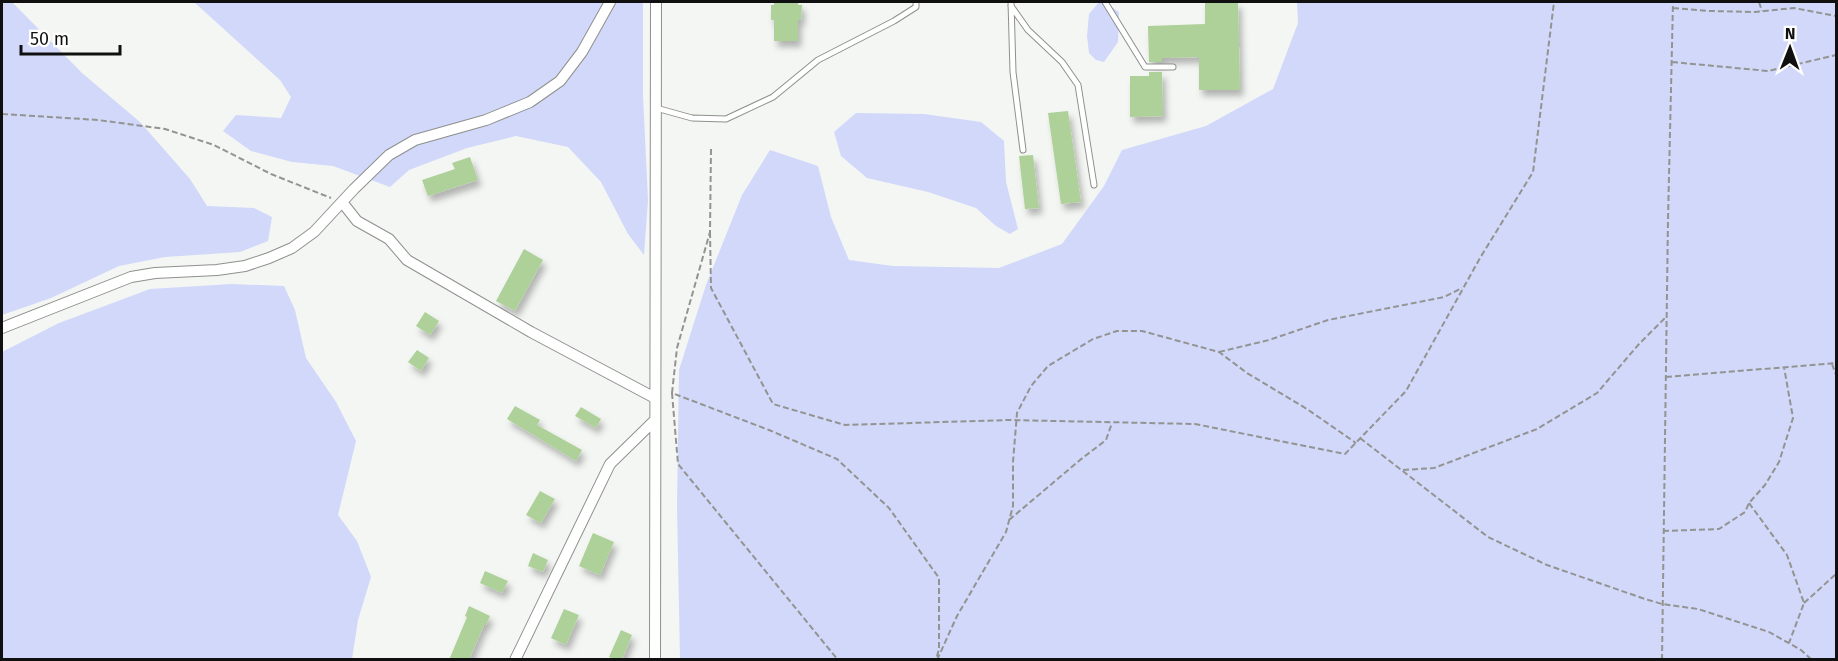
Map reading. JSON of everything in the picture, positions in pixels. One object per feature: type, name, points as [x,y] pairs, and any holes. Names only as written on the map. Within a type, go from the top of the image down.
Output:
[{"type":"street","points":[[2,328],[131,277],[245,266],[292,248],[314,232],[389,155],[416,140],[497,116],[530,102],[560,81],[582,52],[610,2]]},
{"type":"street","points":[[655,660],[656,2]]},
{"type":"street","points":[[342,202],[357,221],[389,239],[407,260],[531,332],[655,398]]},
{"type":"street","points":[[515,660],[610,464],[655,420]]},
{"type":"lane","points":[[656,108],[692,118],[726,119],[773,97],[818,60],[894,21],[916,7],[916,2]]},
{"type":"lane","points":[[1105,2],[1145,67],[1173,67]]},
{"type":"lane","points":[[1011,4],[1013,72],[1023,150]]},
{"type":"lane","points":[[1011,4],[1028,30],[1062,62],[1078,85],[1094,185]]},
{"type":"path","points":[[711,149],[711,288],[773,404],[845,425],[1016,420],[1195,424],[1345,454],[1406,391],[1464,287],[1533,172],[1554,2]]},
{"type":"path","points":[[1662,660],[1673,2]]},
{"type":"path","points":[[1759,2],[1762,11]]},
{"type":"path","points":[[1673,8],[1710,11],[1762,11],[1794,8],[1836,16]]},
{"type":"path","points":[[1672,62],[1768,71],[1836,55]]},
{"type":"path","points":[[2,114],[98,120],[165,129],[214,145],[271,174],[342,202]]},
{"type":"path","points":[[710,232],[677,348],[672,393],[678,464],[838,660]]},
{"type":"path","points":[[1219,352],[1269,340],[1328,320],[1444,297],[1464,287]]},
{"type":"path","points":[[1403,470],[1434,468],[1537,429],[1597,393],[1639,344],[1666,317]]},
{"type":"path","points":[[937,660],[957,616],[1006,532],[1013,506],[1013,462],[1017,414],[1031,386],[1048,366],[1093,339],[1117,331],[1142,331],[1219,352],[1247,373],[1307,409],[1356,443]]},
{"type":"path","points":[[1832,363],[1836,375]]},
{"type":"path","points":[[1665,377],[1836,363]]},
{"type":"path","points":[[1663,531],[1719,529],[1745,512],[1749,503],[1765,485],[1779,462],[1792,418],[1784,367]]},
{"type":"path","points":[[672,393],[837,459],[889,508],[939,579],[937,660]]},
{"type":"path","points":[[1009,520],[1106,440],[1112,422]]},
{"type":"path","points":[[1360,438],[1488,537],[1547,565],[1662,604],[1698,609],[1769,632],[1801,650],[1812,660]]},
{"type":"path","points":[[1749,503],[1787,555],[1804,603]]},
{"type":"path","points":[[1789,643],[1804,603],[1836,574]]},
{"type":"shaded area","points":[[2,2],[12,2],[82,73],[140,122],[190,179],[207,206],[254,208],[272,217],[268,241],[240,252],[165,257],[119,266],[51,298],[2,315]]},
{"type":"shaded area","points":[[194,2],[643,2],[643,96],[648,200],[644,255],[628,234],[601,182],[568,147],[516,136],[467,148],[409,170],[390,187],[333,166],[292,162],[251,151],[223,131],[236,115],[281,118],[291,97],[280,80]]},
{"type":"shaded area","points":[[1099,2],[1104,2],[1119,12],[1118,42],[1104,62],[1096,60],[1089,53],[1087,36],[1089,14]]},
{"type":"shaded area","points":[[1297,2],[1836,2],[1836,659],[680,659],[677,506],[679,370],[706,285],[742,195],[770,150],[818,166],[831,217],[849,260],[893,266],[999,268],[1062,244],[1104,186],[1122,150],[1206,126],[1273,89],[1298,23]]},
{"type":"shaded area","points":[[856,113],[924,114],[981,122],[1004,141],[1006,182],[1018,229],[1010,234],[996,226],[976,208],[928,192],[867,178],[841,156],[834,132]]},
{"type":"shaded area","points":[[231,284],[284,286],[295,310],[306,358],[336,402],[356,441],[338,515],[357,541],[371,577],[358,620],[352,659],[2,659],[2,352],[59,323],[150,289]]},
{"type":"building","points":[[774,2],[798,2],[798,5],[802,5],[801,20],[798,20],[798,41],[774,41],[771,5],[774,5]]},
{"type":"building","points":[[1205,2],[1238,2],[1240,90],[1199,90],[1199,57],[1162,58],[1162,62],[1149,62],[1148,26],[1205,24]]},
{"type":"building","points":[[1149,72],[1162,72],[1163,116],[1130,117],[1130,76],[1149,76]]},
{"type":"building","points":[[1068,111],[1081,202],[1061,204],[1048,113]]},
{"type":"building","points":[[1033,155],[1039,208],[1025,209],[1019,156]]},
{"type":"building","points":[[470,157],[478,180],[428,196],[422,180],[455,169],[452,163]]},
{"type":"building","points":[[524,249],[543,260],[515,311],[496,301]]},
{"type":"building","points":[[425,312],[439,321],[430,335],[416,326]]},
{"type":"building","points":[[417,350],[429,358],[421,371],[408,362]]},
{"type":"building","points":[[515,406],[540,420],[537,425],[582,450],[576,461],[507,419]]},
{"type":"building","points":[[581,407],[601,419],[596,428],[575,416]]},
{"type":"building","points":[[540,491],[555,499],[541,523],[526,515]]},
{"type":"building","points":[[593,533],[614,542],[600,575],[579,566]]},
{"type":"building","points":[[533,553],[548,560],[543,572],[528,566]]},
{"type":"building","points":[[485,571],[508,581],[502,593],[480,583]]},
{"type":"building","points":[[469,606],[490,616],[469,660],[449,660],[467,617],[465,616]]},
{"type":"building","points":[[564,609],[579,615],[566,645],[551,638]]},
{"type":"building","points":[[621,630],[632,635],[622,660],[615,660],[609,657]]}]
